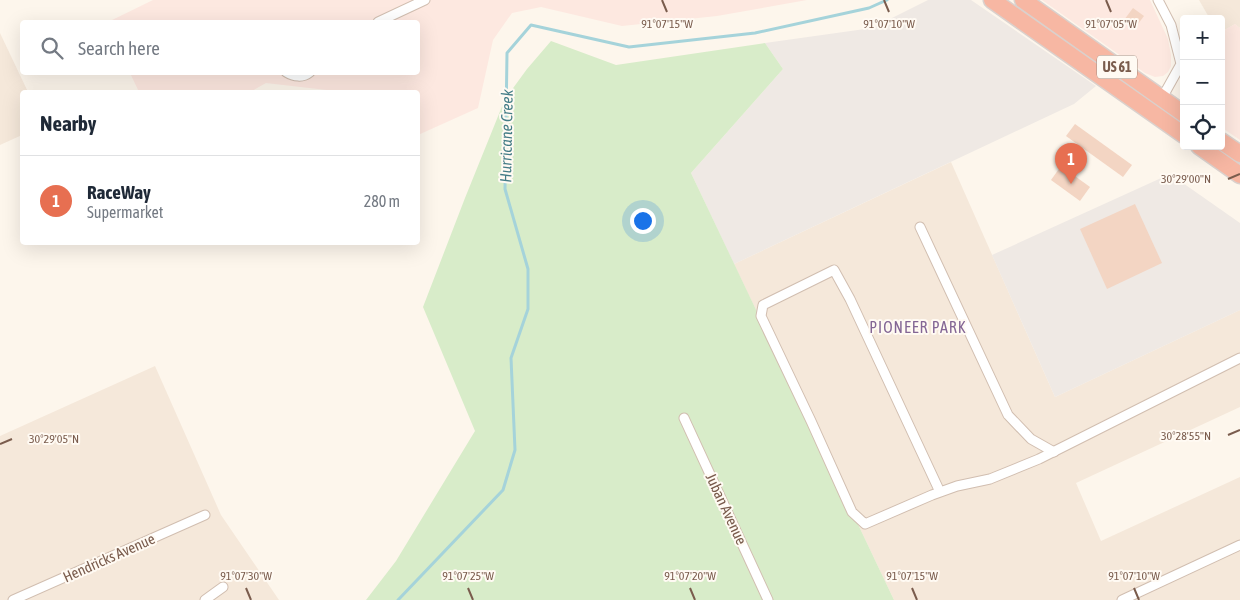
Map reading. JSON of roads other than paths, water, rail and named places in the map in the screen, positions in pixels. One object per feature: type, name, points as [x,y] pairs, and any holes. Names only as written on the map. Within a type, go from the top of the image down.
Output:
[{"type":"highway","name":"US 61","points":[[994,0],[1180,132]]},
{"type":"highway","name":"US 61","points":[[1023,0],[1180,111]]},
{"type":"highway","points":[[1148,110],[1162,98]]},
{"type":"highway","points":[[1225,144],[1240,154]]},
{"type":"highway","points":[[1205,150],[1240,175]]},
{"type":"street","points":[[382,20],[425,0]]},
{"type":"street","points":[[1158,0],[1171,25],[1181,64],[1162,98]]},
{"type":"street","points":[[289,75],[299,77],[303,75]]},
{"type":"street","points":[[920,227],[1008,415],[1031,439],[1054,452]]},
{"type":"street","points":[[940,492],[850,299],[834,270],[763,305],[761,316],[852,512],[865,524],[940,492],[990,479],[1054,452],[1240,358]]},
{"type":"street","name":"Juban Avenue","points":[[684,418],[768,600]]},
{"type":"street","name":"Hendricks Avenue","points":[[13,600],[205,515]]},
{"type":"street","points":[[1122,600],[1240,544]]},
{"type":"street","points":[[205,600],[223,587]]},
{"type":"waterway","name":"Hurricane Creek","points":[[398,600],[503,490],[515,450],[511,358],[528,309],[528,269],[505,189],[507,53],[531,25],[629,47],[755,33],[869,8],[887,0]]},
{"type":"place","name":"RaceWay","points":[[1071,184]]},
{"type":"district","name":"PIONEER PARK","points":[[918,327]]}]
